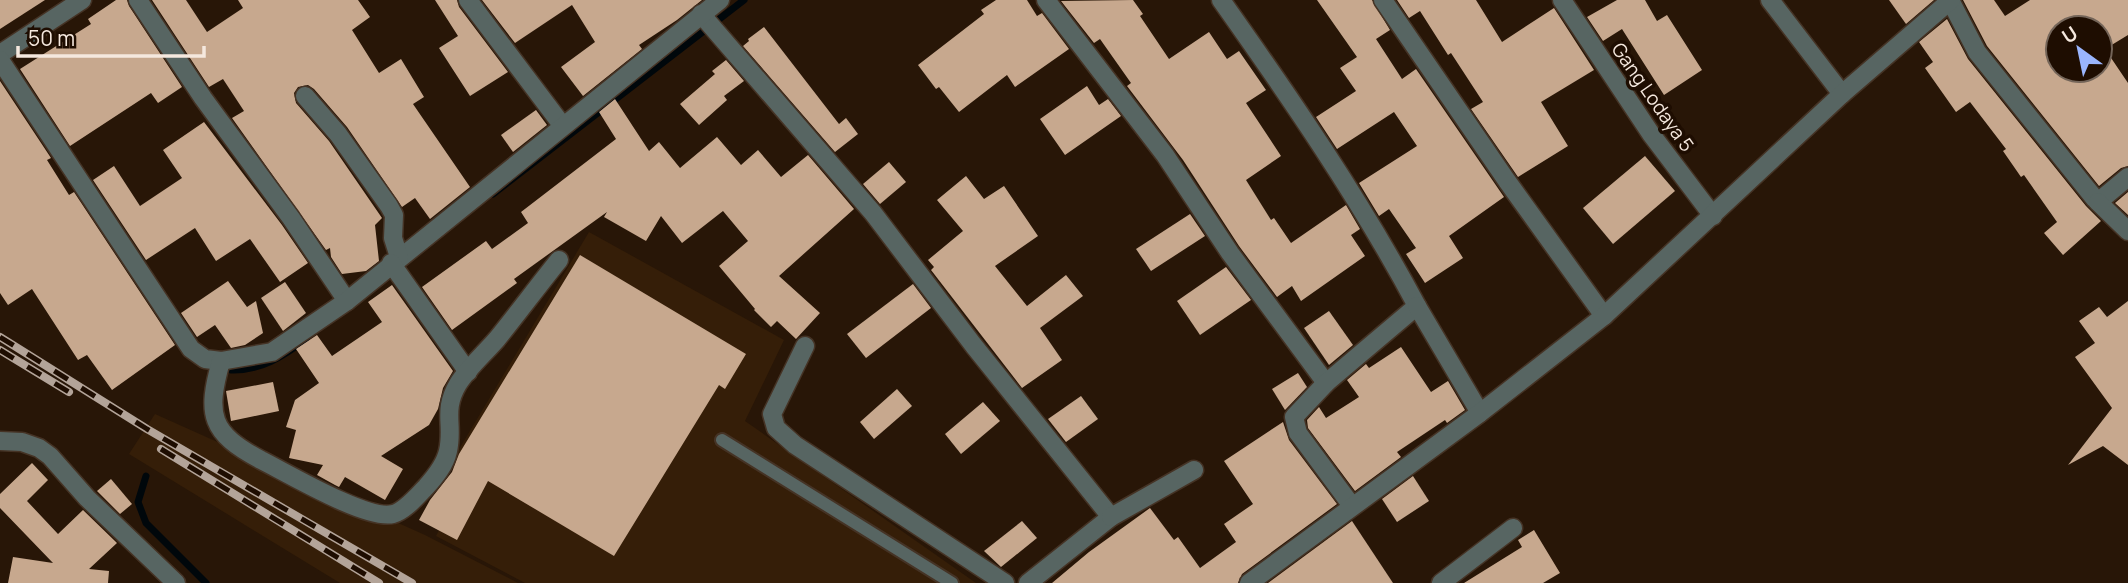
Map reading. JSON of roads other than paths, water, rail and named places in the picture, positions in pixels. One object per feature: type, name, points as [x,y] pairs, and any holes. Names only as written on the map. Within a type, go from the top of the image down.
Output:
[{"type":"street","points":[[0,54],[82,0]]},
{"type":"street","points":[[138,0],[203,98],[291,218],[346,301]]},
{"type":"street","points":[[468,0],[562,125]]},
{"type":"street","points":[[0,60],[191,349],[205,359],[221,361],[272,352],[396,265],[562,125],[720,0]]},
{"type":"street","points":[[1046,0],[1165,155],[1230,253],[1326,383]]},
{"type":"street","points":[[1221,0],[1348,188],[1390,255],[1480,413]]},
{"type":"street","points":[[1383,0],[1507,181],[1604,316]]},
{"type":"street","name":"Gang Lodaya 5","points":[[1562,0],[1651,134],[1713,216]]},
{"type":"street","points":[[1770,0],[1842,94]]},
{"type":"street","points":[[1249,583],[1480,413],[1604,316],[1842,94],[1951,0],[1977,52],[2098,202],[2128,231]]},
{"type":"street","points":[[703,16],[873,213],[974,346],[1111,517]]},
{"type":"street","points":[[305,96],[338,134],[389,205],[394,215],[396,265],[468,373]]},
{"type":"street","points":[[2098,202],[2128,177]]},
{"type":"street","points":[[221,361],[213,391],[212,412],[217,427],[245,452],[326,494],[375,513],[394,514],[414,499],[442,466],[448,452],[448,407],[459,383],[559,260]]},
{"type":"street","points":[[1352,506],[1298,433],[1294,417],[1326,383],[1417,306]]},
{"type":"street","points":[[805,346],[772,414],[776,428],[795,445],[1005,583]]},
{"type":"street","points":[[0,441],[22,442],[39,448],[50,456],[87,498],[176,583]]},
{"type":"street","points":[[1028,583],[1111,517],[1195,470]]},
{"type":"street","points":[[1441,583],[1513,528]]},
{"type":"lane","points":[[722,440],[952,583]]},
{"type":"waterway","points":[[493,194],[744,0]]},
{"type":"waterway","points":[[231,370],[262,365],[306,339]]},
{"type":"waterway","points":[[146,476],[138,502],[146,523],[206,583]]},
{"type":"railway","points":[[0,337],[147,429],[412,583]]},
{"type":"railway","points":[[0,350],[69,392]]},
{"type":"railway","points":[[161,449],[379,583]]}]
